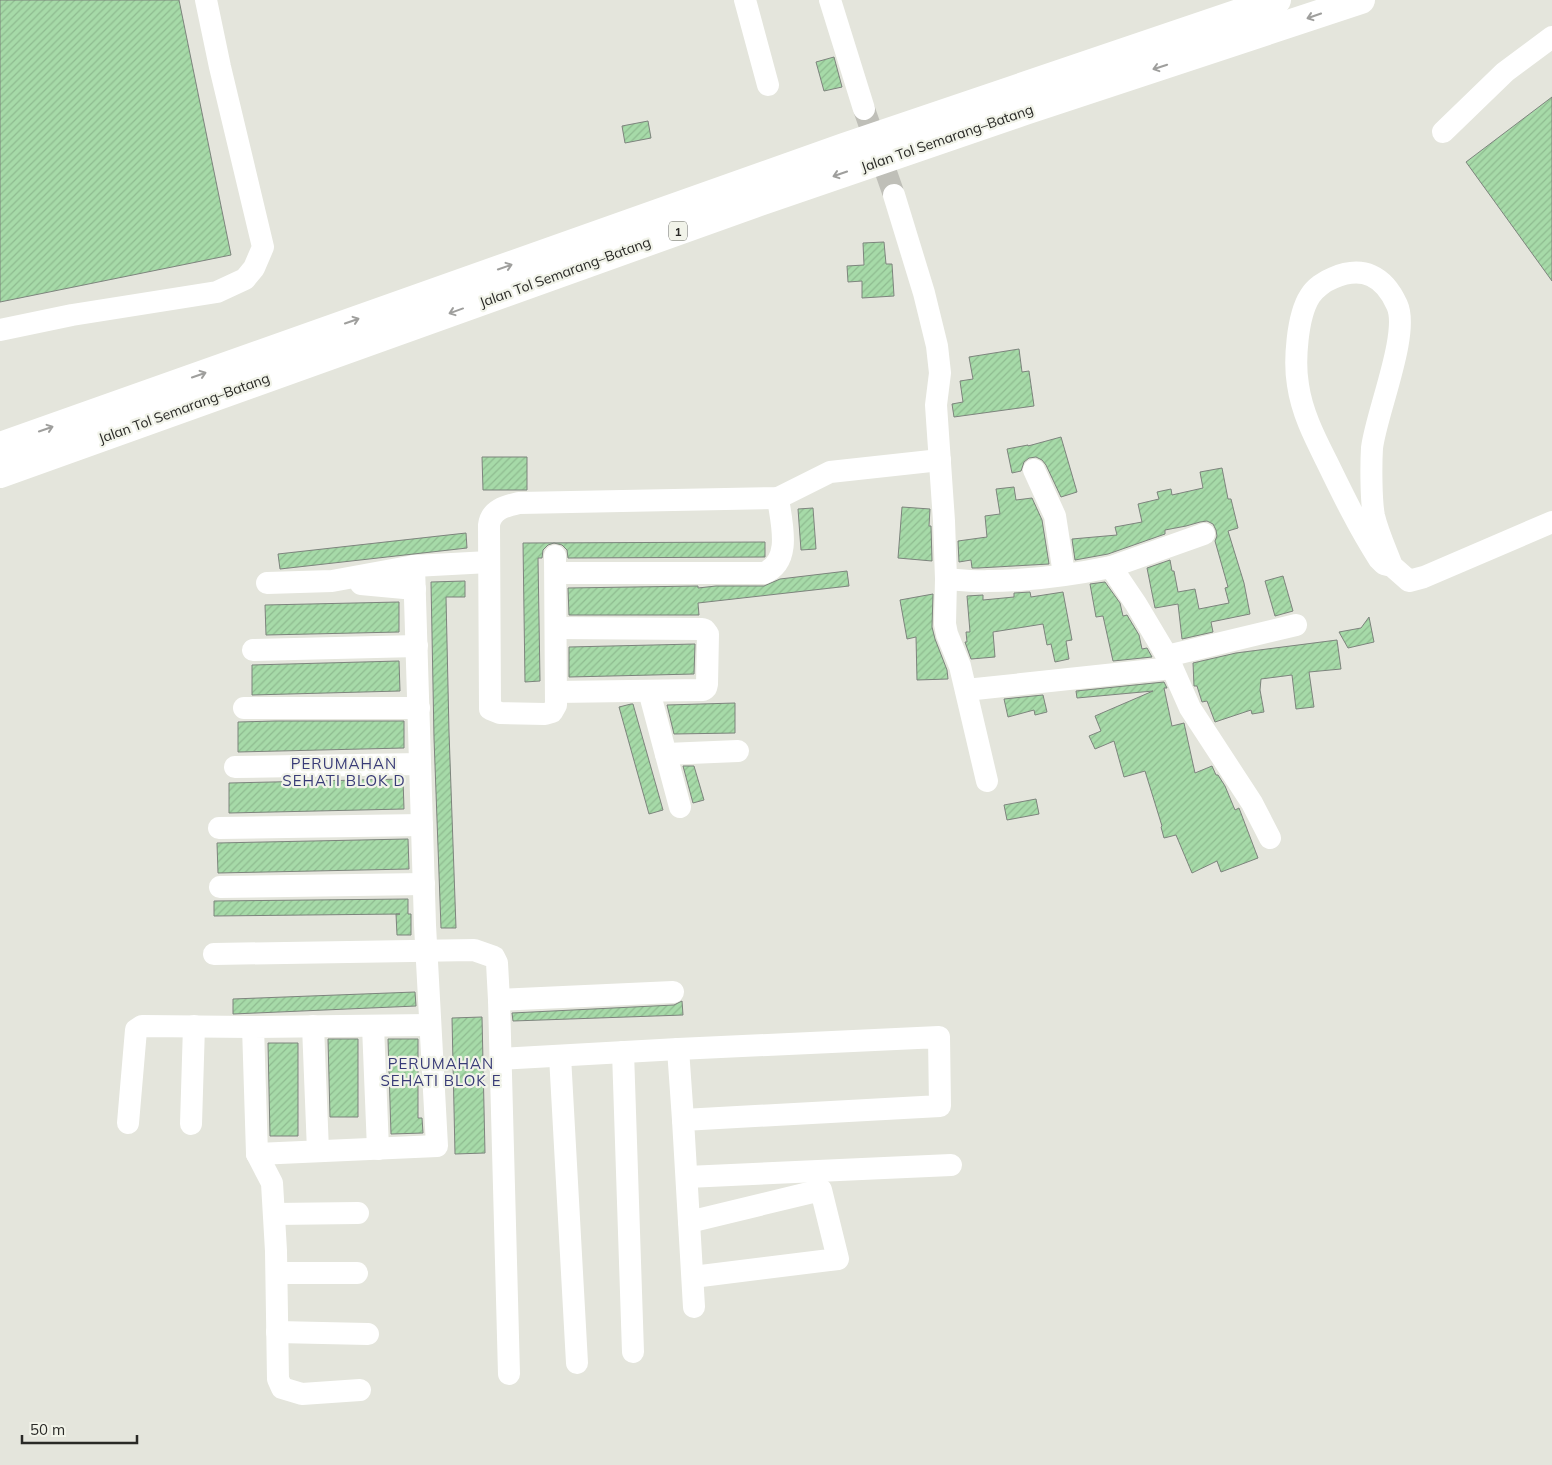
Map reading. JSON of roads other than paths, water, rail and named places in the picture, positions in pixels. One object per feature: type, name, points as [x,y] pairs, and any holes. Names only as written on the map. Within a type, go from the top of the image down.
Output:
[{"type":"highway","name":"Jalan Tol Semarang–Batang","points":[[0,446],[844,147],[1277,0]]},
{"type":"highway","name":"Jalan Tol Semarang–Batang","points":[[0,474],[754,204],[1016,114],[1361,0]]},
{"type":"street","points":[[0,330],[217,292],[245,279],[254,268],[263,247],[206,0]]},
{"type":"street","points":[[745,0],[768,85]]},
{"type":"street","points":[[830,0],[864,109]]},
{"type":"street","points":[[1443,132],[1505,72],[1552,37]]},
{"type":"street","points":[[894,195],[924,293],[937,346],[940,373],[936,405],[946,579],[946,629],[960,666],[987,781]]},
{"type":"street","points":[[1392,566],[1374,518],[1372,448],[1395,358],[1401,317],[1398,305],[1387,288],[1376,278],[1362,272],[1344,273],[1326,280],[1310,296],[1302,317],[1297,350],[1298,384],[1304,412],[1346,503],[1378,559],[1384,564],[1392,566],[1409,581],[1424,577],[1552,522]]},
{"type":"street","points":[[778,498],[783,550],[778,564],[764,572],[556,564],[556,705],[552,712],[546,714],[500,712],[490,709],[490,519],[499,509],[512,505],[778,498],[830,472],[940,460]]},
{"type":"street","points":[[1034,470],[1055,516],[1064,574]]},
{"type":"street","points":[[946,579],[989,582],[1111,567],[1204,534]]},
{"type":"street","points":[[332,581],[414,566],[489,562]]},
{"type":"street","points":[[257,1154],[437,1146],[426,951],[414,566]]},
{"type":"street","points":[[1111,567],[1136,604],[1169,662],[1190,708],[1252,803],[1270,838]]},
{"type":"street","points":[[267,583],[332,581],[415,589]]},
{"type":"street","points":[[966,690],[1169,662],[1296,626]]},
{"type":"street","points":[[556,628],[705,630],[708,634],[706,688],[703,690],[556,692]]},
{"type":"street","points":[[253,650],[417,646]]},
{"type":"street","points":[[649,690],[680,806]]},
{"type":"street","points":[[244,708],[419,708]]},
{"type":"street","points":[[666,754],[738,751]]},
{"type":"street","points":[[235,767],[420,764]]},
{"type":"street","points":[[219,828],[422,825]]},
{"type":"street","points":[[220,887],[424,884]]},
{"type":"street","points":[[214,954],[474,950],[494,957],[497,963],[499,1000],[509,1374]]},
{"type":"street","points":[[499,1000],[673,992]]},
{"type":"street","points":[[128,1123],[137,1028],[142,1026],[430,1025]]},
{"type":"street","points":[[191,1124],[194,1026]]},
{"type":"street","points":[[313,1026],[318,1151]]},
{"type":"street","points":[[373,1026],[378,1149]]},
{"type":"street","points":[[254,1027],[257,1154],[272,1183],[277,1273],[278,1379],[282,1388],[302,1394],[360,1390]]},
{"type":"street","points":[[501,1059],[939,1037],[940,1106],[683,1120]]},
{"type":"street","points":[[678,1049],[694,1307]]},
{"type":"street","points":[[623,1052],[633,1352]]},
{"type":"street","points":[[560,1056],[577,1363]]},
{"type":"street","points":[[687,1177],[819,1181],[951,1165]]},
{"type":"street","points":[[689,1222],[819,1181]]},
{"type":"street","points":[[693,1277],[838,1259],[819,1181]]},
{"type":"street","points":[[274,1214],[358,1213]]},
{"type":"street","points":[[277,1273],[356,1274]]},
{"type":"street","points":[[277,1332],[368,1334]]},
{"type":"tunnel","points":[[864,109],[894,195]]},
{"type":"district","name":"PERUMAHAN SEHATI BLOK D","points":[[344,772]]},
{"type":"district","name":"PERUMAHAN SEHATI BLOK E","points":[[441,1072]]}]
